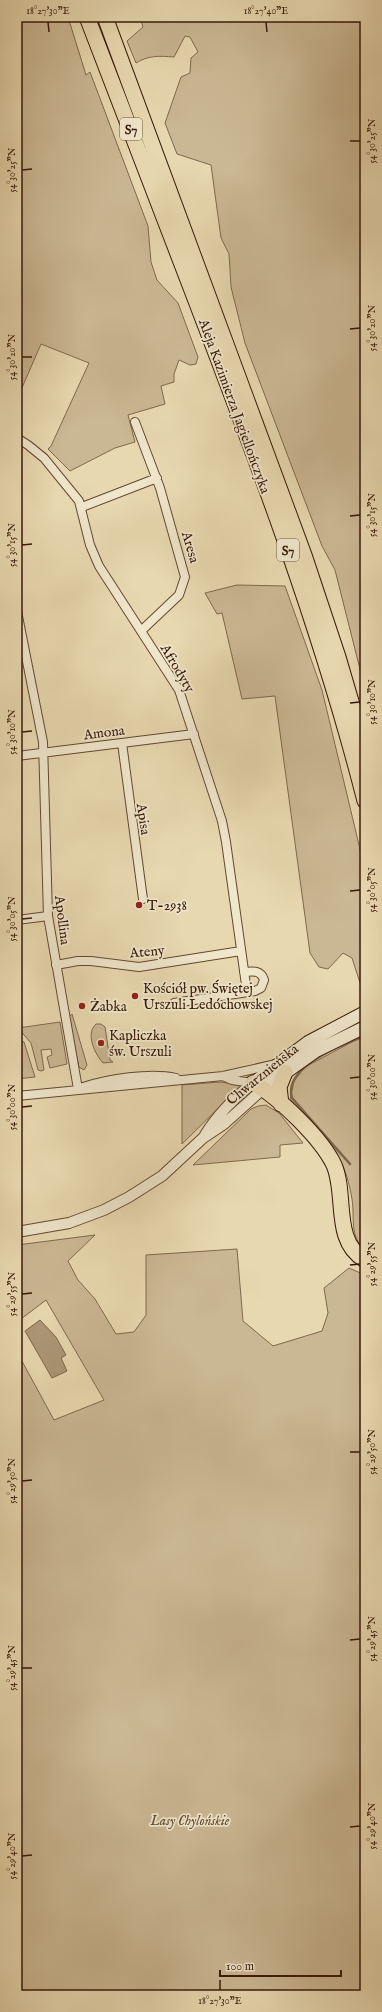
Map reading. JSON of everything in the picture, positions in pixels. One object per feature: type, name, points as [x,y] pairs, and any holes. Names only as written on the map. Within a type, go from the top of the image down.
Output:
[{"type":"highway","name":"Aleja Kazimierza Jagiellończyka","points":[[87,17],[180,237]]},
{"type":"highway","name":"Aleja Kazimierza Jagiellończyka","points":[[105,17],[203,300],[304,555],[338,657],[365,749]]},
{"type":"highway","name":"Aleja Kazimierza Jagiellończyka","points":[[203,300],[310,616],[346,731],[365,800]]},
{"type":"highway","points":[[280,1068],[279,1087],[281,1104]]},
{"type":"highway","points":[[258,1085],[281,1104],[317,1140],[334,1165],[341,1188],[346,1236],[352,1249],[365,1260]]},
{"type":"main road","name":"Chwarznieńska","points":[[258,1085],[327,1031],[365,1012]]},
{"type":"main road","name":"Chwarznieńska","points":[[280,1068],[365,1027]]},
{"type":"street","name":"Aresa","points":[[135,422],[157,478],[185,576],[179,595],[141,631]]},
{"type":"street","name":"Afrodyty","points":[[17,438],[28,444],[44,458],[74,493],[82,507],[90,545],[99,566],[179,690],[222,821],[247,992]]},
{"type":"street","points":[[82,507],[157,478]]},
{"type":"street","name":"Apollina","points":[[17,611],[44,752],[48,916],[78,1089]]},
{"type":"street","name":"Amona","points":[[17,756],[194,734]]},
{"type":"street","name":"Apisa","points":[[122,743],[143,899]]},
{"type":"street","points":[[17,920],[48,916]]},
{"type":"street","name":"Ateny","points":[[56,965],[78,961],[91,961],[139,967],[241,952]]},
{"type":"street","points":[[174,1003],[258,990],[262,987],[264,980],[261,974],[256,972],[244,972]]},
{"type":"street","name":"Chwarznieńska","points":[[17,1096],[78,1089],[93,1090],[178,1079],[223,1076],[280,1068]]},
{"type":"street","name":"Chwarznieńska","points":[[223,1076],[232,1080],[258,1085]]},
{"type":"street","name":"Chwarznieńska","points":[[17,1232],[69,1223],[122,1201],[162,1176],[203,1138],[215,1118],[235,1098],[258,1085]]},
{"type":"green space","points":[[17,17],[68,17],[86,75],[90,72],[148,226],[151,262],[157,280],[178,303],[198,357],[196,364],[190,365],[179,360],[174,374],[174,382],[161,386],[165,404],[128,415],[135,442],[115,448],[70,471],[48,449],[51,446],[89,363],[41,344],[21,390],[17,389]]},
{"type":"green space","points":[[140,17],[365,17],[365,689],[335,570],[322,546],[245,343],[231,287],[229,254],[221,238],[211,165],[177,154],[165,123],[181,77],[190,73],[191,58],[198,52],[190,37],[185,36],[174,57],[150,57],[136,63],[127,41],[143,27]]},
{"type":"green space","points":[[237,585],[285,586],[322,690],[365,870],[365,985],[361,986],[352,958],[343,953],[328,969],[319,967],[310,953],[275,696],[242,699],[222,613],[217,614],[205,593]]},
{"type":"green space","points":[[72,1014],[87,1065],[84,1070],[79,1067],[69,1017]]},
{"type":"green space","points":[[60,1022],[67,1064],[50,1068],[47,1057],[52,1055],[51,1049],[41,1050],[44,1070],[38,1070],[31,1043],[18,1028]]},
{"type":"green space","points":[[96,1024],[101,1024],[105,1027],[110,1060],[113,1062],[103,1063],[94,1049],[91,1033]]},
{"type":"green space","points":[[365,1035],[365,1250],[360,1245],[355,1233],[351,1195],[342,1164],[325,1138],[290,1099],[294,1081],[305,1067]]},
{"type":"green space","points":[[17,1039],[24,1042],[35,1077],[17,1079]]},
{"type":"green space","points":[[220,1082],[242,1085],[182,1144],[182,1085]]},
{"type":"green space","points":[[266,1105],[279,1113],[303,1143],[280,1145],[280,1157],[193,1165],[251,1109]]},
{"type":"green space","name":"Lasy Chylońskie","points":[[95,1235],[68,1261],[78,1280],[95,1299],[116,1334],[134,1332],[146,1315],[146,1255],[237,1249],[243,1321],[273,1346],[322,1331],[328,1313],[324,1288],[349,1268],[365,1275],[365,1995],[17,1995],[17,1352],[54,1420],[104,1400],[46,1300],[17,1322],[17,1245]]},
{"type":"shaded area","points":[[40,1320],[56,1337],[66,1355],[61,1358],[67,1371],[52,1378],[25,1331]]},
{"type":"waterway","points":[[350,1164],[292,1098],[292,1087],[297,1076],[305,1067],[317,1058],[365,1036]]},
{"type":"place","name":"T-2938","points":[[139,905]]},
{"type":"place","name":"Kościół pw. Świętej Urszuli Ledóchowskej","points":[[135,996]]},
{"type":"place","name":"Żabka","points":[[82,1006]]},
{"type":"place","name":"Kapliczka św. Urszuli","points":[[101,1043]]}]
